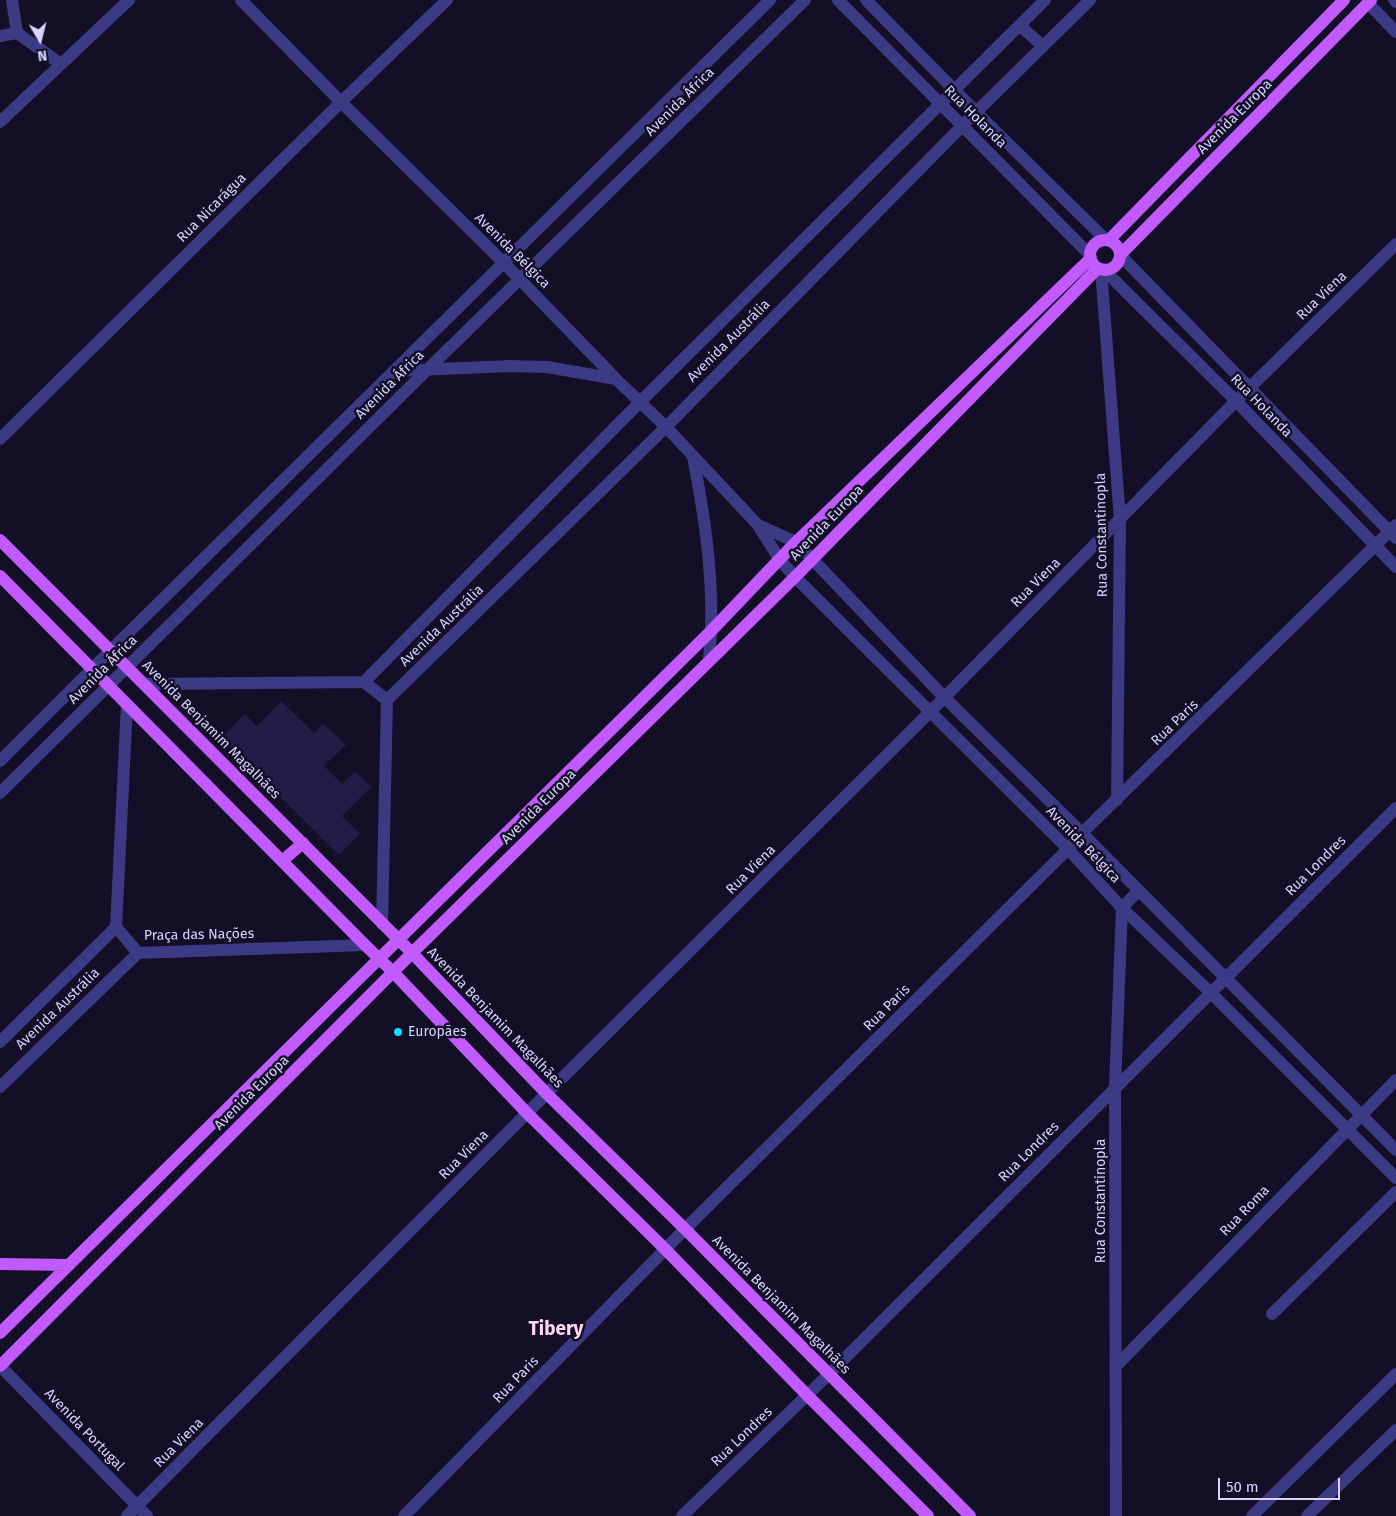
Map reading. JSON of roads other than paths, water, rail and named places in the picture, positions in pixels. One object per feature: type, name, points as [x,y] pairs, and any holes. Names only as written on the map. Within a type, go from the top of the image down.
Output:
[{"type":"main road","name":"Avenida Europa","points":[[1107,240],[1344,0]]},
{"type":"main road","name":"Avenida Europa","points":[[1120,255],[1368,1]]},
{"type":"main road","points":[[1107,240],[1116,244],[1120,255],[1118,263],[1107,270],[1096,264],[1093,246],[1096,242],[1107,240]]},
{"type":"main road","name":"Avenida Europa","points":[[0,1333],[712,630],[796,542],[1096,264]]},
{"type":"main road","name":"Avenida Europa","points":[[0,1366],[412,953],[795,577],[1096,264]]},
{"type":"main road","name":"Avenida Benjamim Magalhães","points":[[0,540],[412,953],[547,1094],[970,1516]]},
{"type":"main road","points":[[0,576],[365,945],[394,972],[527,1113],[665,1249],[807,1396],[928,1516]]},
{"type":"main road","points":[[282,861],[303,843]]},
{"type":"main road","points":[[0,1264],[69,1265]]},
{"type":"street","points":[[12,0],[17,33],[60,64]]},
{"type":"street","points":[[0,122],[129,0]]},
{"type":"street","name":"Avenida Bélgica","points":[[241,0],[341,102],[504,262],[616,379],[666,427],[758,525],[780,560],[795,577],[1068,849],[1122,908],[1211,993],[1396,1178]]},
{"type":"street","name":"Rua Nicarágua","points":[[0,439],[341,102],[447,0]]},
{"type":"street","name":"Avenida África","points":[[0,762],[111,650],[770,0]]},
{"type":"street","name":"Avenida África","points":[[0,793],[804,0]]},
{"type":"street","name":"Rua Holanda","points":[[838,0],[1096,264],[1236,401],[1396,567]]},
{"type":"street","name":"Rua Holanda","points":[[866,0],[954,91],[1107,240]]},
{"type":"street","name":"Avenida Austrália","points":[[364,682],[640,402],[1046,0]]},
{"type":"street","name":"Avenida Austrália","points":[[387,700],[666,427],[962,125],[1090,0]]},
{"type":"street","points":[[1368,1],[1396,32]]},
{"type":"street","points":[[1020,26],[1043,46]]},
{"type":"street","points":[[0,36],[17,33]]},
{"type":"street","name":"Rua Viena","points":[[127,1516],[527,1113],[930,712],[1236,401],[1396,244]]},
{"type":"street","name":"Rua Holanda","points":[[1120,255],[1394,532]]},
{"type":"street","name":"Rua Constantinopla","points":[[1096,264],[1120,520],[1117,800]]},
{"type":"street","points":[[394,371],[510,366],[547,367],[616,379]]},
{"type":"street","points":[[693,457],[705,519],[712,630],[709,660]]},
{"type":"street","points":[[302,462],[318,478]]},
{"type":"street","name":"Avenida Bélgica","points":[[758,525],[796,542],[944,697],[1082,833],[1396,1150]]},
{"type":"street","name":"Rua Paris","points":[[404,1516],[665,1249],[1082,833],[1376,547],[1394,532]]},
{"type":"street","points":[[145,684],[364,682],[387,700],[382,924]]},
{"type":"street","points":[[116,927],[127,705]]},
{"type":"street","name":"Rua Londres","points":[[682,1516],[807,1396],[1396,808]]},
{"type":"street","points":[[1122,908],[1138,891]]},
{"type":"street","name":"Rua Constantinopla","points":[[1116,1516],[1115,1088],[1122,908]]},
{"type":"street","name":"Avenida Austrália","points":[[0,1042],[116,927]]},
{"type":"street","name":"Praça das Nações","points":[[116,927],[138,953],[365,945]]},
{"type":"street","name":"Avenida Austrália","points":[[0,1087],[138,953]]},
{"type":"street","name":"Rua Roma","points":[[1117,1364],[1396,1080]]},
{"type":"street","points":[[1272,1314],[1396,1192]]},
{"type":"street","name":"Avenida Portugal","points":[[0,1366],[147,1516]]},
{"type":"street","points":[[1252,1516],[1396,1374]]},
{"type":"street","points":[[1307,1516],[1396,1430]]},
{"type":"place","name":"Europães","points":[[398,1032]]},
{"type":"district","name":"Tibery","points":[[556,1330]]}]
